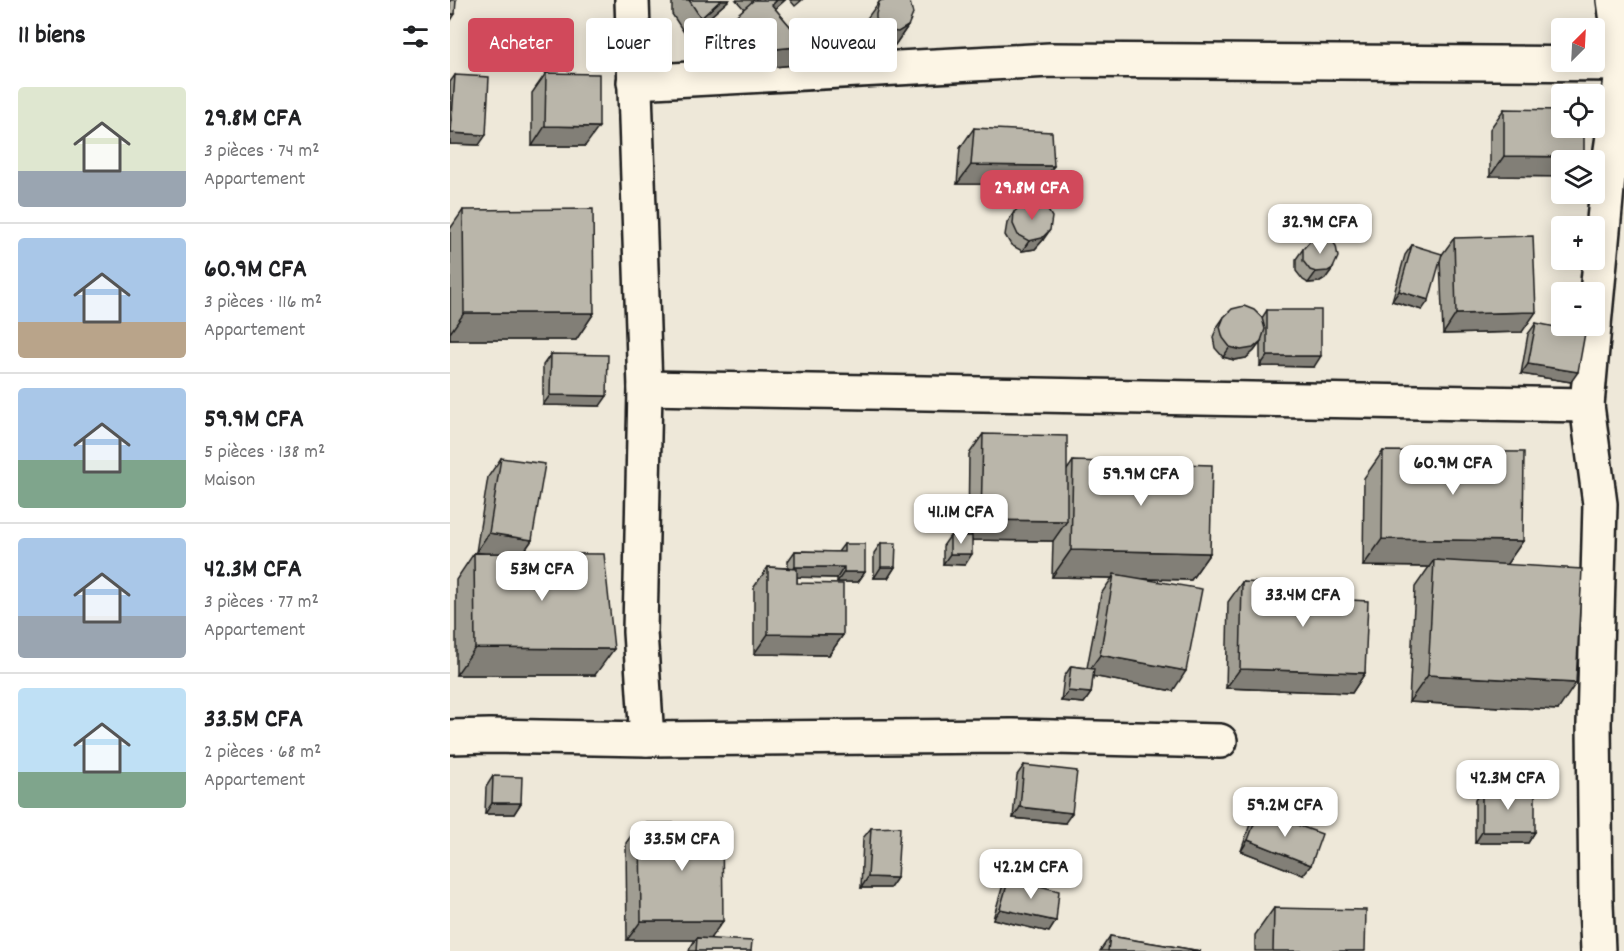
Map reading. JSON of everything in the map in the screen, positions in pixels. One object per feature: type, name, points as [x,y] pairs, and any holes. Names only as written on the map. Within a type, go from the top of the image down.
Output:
[{"type":"street","points":[[632,0],[645,388],[640,632],[647,739]]},
{"type":"street","points":[[1598,282],[1610,157],[1623,64],[1614,0]]},
{"type":"street","points":[[634,82],[1050,60],[1623,64]]},
{"type":"street","points":[[1593,336],[1587,405],[1600,504],[1594,724],[1598,951]]},
{"type":"street","points":[[645,388],[1587,405]]},
{"type":"street","points":[[450,737],[647,739],[1013,735],[1220,741]]},
{"type":"building","points":[[450,0],[456,0],[455,14],[450,14]]},
{"type":"building","points":[[689,0],[721,0],[701,18]]},
{"type":"building","points":[[754,0],[777,0],[772,5],[789,25],[789,48],[777,49],[777,18],[734,18]]},
{"type":"building","points":[[907,0],[910,2],[913,14],[908,26],[897,32],[897,18],[876,18],[879,2]]},
{"type":"building","points":[[546,73],[599,74],[599,127],[545,126]]},
{"type":"building","points":[[455,75],[489,77],[486,135],[451,133]]},
{"type":"building","points":[[1504,109],[1551,110],[1551,138],[1584,138],[1584,150],[1551,150],[1551,157],[1504,156]]},
{"type":"building","points":[[974,128],[1052,132],[1054,166],[971,165]]},
{"type":"building","points":[[1035,202],[1046,207],[1052,217],[1050,230],[1042,238],[1029,241],[1018,235],[1013,224],[1014,212],[1023,204]]},
{"type":"building","points":[[593,209],[594,313],[464,313],[463,210]]},
{"type":"building","points":[[1533,236],[1536,312],[1456,314],[1454,238]]},
{"type":"building","points":[[1322,237],[1333,242],[1338,257],[1333,268],[1316,272],[1310,270],[1303,261],[1303,249],[1311,240]]},
{"type":"building","points":[[1412,245],[1442,254],[1429,300],[1399,291]]},
{"type":"building","points":[[1244,306],[1254,310],[1262,318],[1265,329],[1261,341],[1253,348],[1241,350],[1230,347],[1223,338],[1220,327],[1224,317],[1232,309]]},
{"type":"building","points":[[1267,310],[1321,310],[1321,356],[1267,356]]},
{"type":"building","points":[[1536,323],[1551,326],[1551,336],[1584,336],[1578,372],[1528,364]]},
{"type":"building","points":[[551,354],[608,355],[607,396],[550,395]]},
{"type":"building","points":[[983,434],[1067,436],[1067,521],[981,520]]},
{"type":"building","points":[[1383,451],[1524,452],[1523,541],[1382,539]]},
{"type":"building","points":[[501,458],[545,464],[532,540],[489,533]]},
{"type":"building","points":[[1073,461],[1212,465],[1210,553],[1071,550]]},
{"type":"building","points":[[950,536],[972,536],[972,554],[950,554]]},
{"type":"building","points":[[881,543],[896,543],[895,567],[881,567]]},
{"type":"building","points":[[844,544],[865,544],[865,572],[844,572],[844,567],[795,567],[795,551],[844,552]]},
{"type":"building","points":[[474,553],[604,554],[614,649],[475,648]]},
{"type":"building","points":[[1434,560],[1582,569],[1576,683],[1428,675]]},
{"type":"building","points":[[768,567],[797,569],[797,583],[843,584],[843,635],[768,634]]},
{"type":"building","points":[[1114,574],[1202,589],[1186,671],[1100,655]]},
{"type":"building","points":[[1242,582],[1351,586],[1351,600],[1368,601],[1365,673],[1240,669]]},
{"type":"building","points":[[1071,666],[1094,669],[1091,693],[1068,691]]},
{"type":"building","points":[[1024,765],[1077,771],[1072,813],[1020,807]]},
{"type":"building","points":[[493,776],[522,777],[521,803],[492,803]]},
{"type":"building","points":[[1482,790],[1535,791],[1535,832],[1482,832]]},
{"type":"building","points":[[1259,811],[1322,834],[1311,865],[1248,840]]},
{"type":"building","points":[[640,823],[722,823],[723,921],[641,921]]},
{"type":"building","points":[[900,827],[897,878],[868,877],[871,828]]},
{"type":"building","points":[[1009,878],[1059,891],[1056,921],[1000,909]]},
{"type":"building","points":[[1274,908],[1366,910],[1365,951],[1273,951]]},
{"type":"building","points":[[1110,936],[1201,951],[1108,951]]},
{"type":"building","points":[[697,938],[752,941],[751,951],[696,951]]}]
